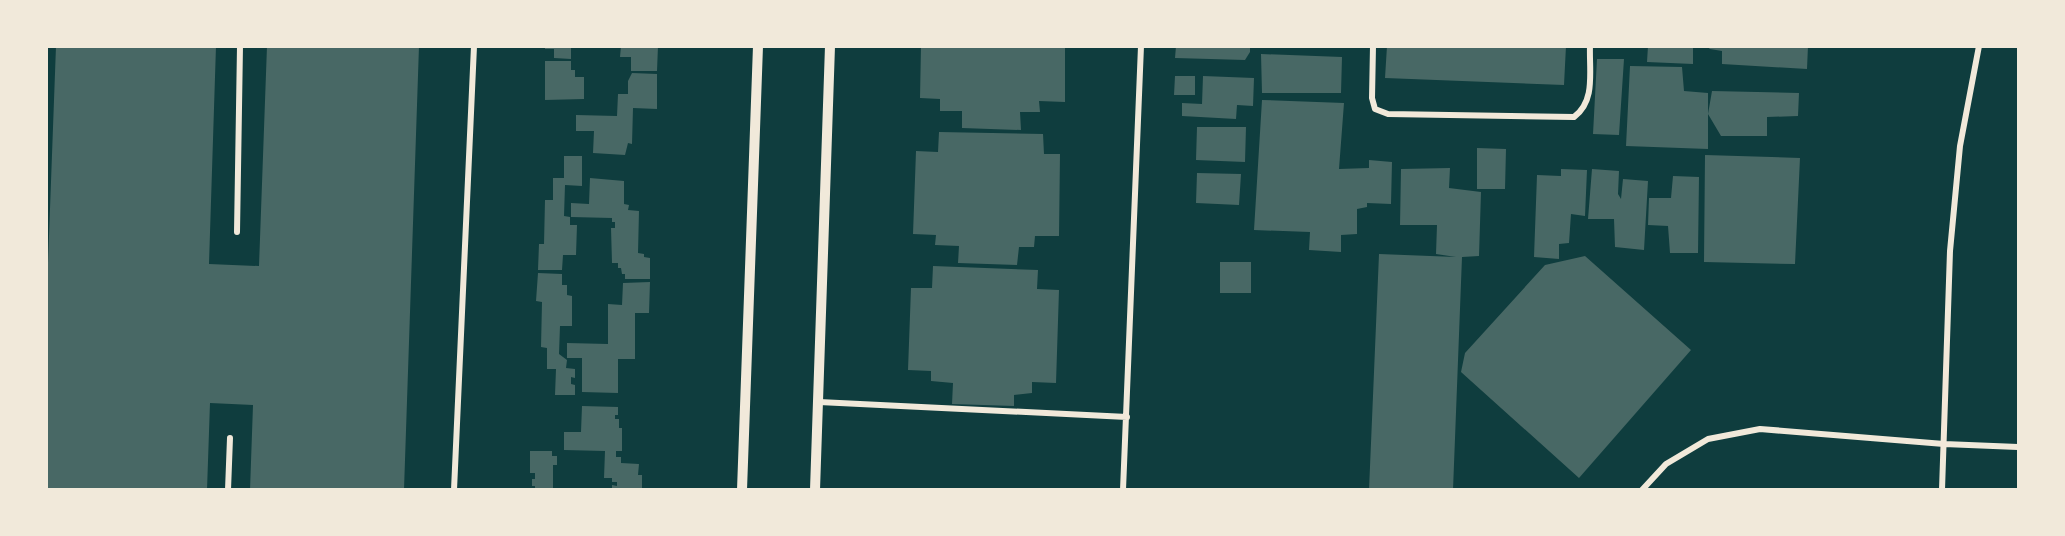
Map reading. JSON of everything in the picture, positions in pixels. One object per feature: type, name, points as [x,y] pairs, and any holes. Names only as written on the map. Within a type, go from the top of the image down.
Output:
[{"type":"street","points":[[237,232],[240,46]]},
{"type":"street","points":[[454,489],[474,46]]},
{"type":"street","points":[[741,489],[758,46]]},
{"type":"street","points":[[815,489],[830,46]]},
{"type":"street","points":[[1123,489],[1141,46]]},
{"type":"street","points":[[1373,46],[1372,98],[1375,109],[1388,114],[1574,117],[1582,111],[1589,100],[1590,46]]},
{"type":"street","points":[[1942,489],[1950,251],[1960,146],[1979,46]]},
{"type":"street","points":[[819,402],[1127,417]]},
{"type":"street","points":[[1642,489],[1666,464],[1708,438],[1760,429],[1944,444],[2019,447]]},
{"type":"street","points":[[228,489],[230,438]]},
{"type":"building","points":[[56,46],[216,46],[209,264],[259,266],[267,46],[419,46],[404,490],[250,490],[253,405],[210,403],[207,490],[46,490],[46,317]]},
{"type":"building","points":[[545,46],[571,46],[571,59],[554,58],[554,49],[545,49]]},
{"type":"building","points":[[621,46],[658,46],[657,71],[631,71],[631,57],[620,57]]},
{"type":"building","points":[[921,46],[1065,46],[1065,102],[1039,101],[1040,112],[1020,112],[1021,130],[962,128],[962,111],[940,111],[940,99],[920,98]]},
{"type":"building","points":[[1176,46],[1250,46],[1250,52],[1245,60],[1175,58]]},
{"type":"building","points":[[1387,46],[1566,46],[1564,85],[1385,78]]},
{"type":"building","points":[[1648,46],[1693,46],[1693,64],[1647,62]]},
{"type":"building","points":[[1706,46],[1808,46],[1807,69],[1722,64],[1722,51]]},
{"type":"building","points":[[1261,54],[1342,57],[1341,93],[1262,93]]},
{"type":"building","points":[[1597,59],[1624,59],[1619,135],[1593,134]]},
{"type":"building","points":[[545,61],[571,61],[571,70],[575,70],[575,77],[584,77],[584,99],[545,100]]},
{"type":"building","points":[[1630,66],[1682,67],[1684,91],[1708,93],[1708,149],[1626,146]]},
{"type":"building","points":[[632,73],[657,74],[657,109],[633,108],[632,144],[628,143],[625,155],[593,153],[594,131],[576,131],[576,115],[617,116],[618,94],[628,94],[628,81]]},
{"type":"building","points":[[1175,76],[1195,76],[1195,95],[1174,95]]},
{"type":"building","points":[[1203,76],[1254,78],[1253,106],[1237,105],[1236,119],[1182,116],[1182,103],[1202,104]]},
{"type":"building","points":[[1712,91],[1799,93],[1798,116],[1767,117],[1767,136],[1721,136],[1708,114]]},
{"type":"building","points":[[1262,100],[1344,103],[1339,169],[1369,168],[1369,160],[1392,162],[1391,204],[1367,203],[1367,207],[1357,209],[1357,234],[1341,235],[1341,252],[1309,250],[1310,232],[1254,230]]},
{"type":"building","points":[[1197,127],[1246,127],[1245,162],[1196,160]]},
{"type":"building","points":[[939,132],[1043,134],[1044,154],[1060,154],[1059,236],[1035,236],[1034,247],[1019,247],[1017,265],[958,263],[959,246],[935,245],[936,235],[913,234],[916,151],[938,152]]},
{"type":"building","points":[[1477,148],[1506,149],[1505,189],[1477,189]]},
{"type":"building","points":[[1705,155],[1800,158],[1795,264],[1704,262]]},
{"type":"building","points":[[564,156],[582,156],[582,186],[565,185],[564,216],[570,217],[570,225],[577,225],[576,255],[563,255],[562,270],[538,270],[539,244],[544,244],[545,200],[553,200],[553,178],[564,178]]},
{"type":"building","points":[[1450,168],[1449,188],[1481,192],[1479,256],[1462,257],[1453,490],[1369,490],[1379,254],[1456,257],[1436,254],[1437,225],[1400,225],[1401,169]]},
{"type":"building","points":[[1561,169],[1587,170],[1585,216],[1571,214],[1569,243],[1559,244],[1559,259],[1534,257],[1537,175],[1561,176]]},
{"type":"building","points":[[1592,169],[1619,171],[1618,194],[1621,199],[1623,179],[1648,181],[1644,250],[1615,247],[1614,219],[1588,219]]},
{"type":"building","points":[[1197,173],[1241,174],[1239,205],[1196,203]]},
{"type":"building","points":[[1673,176],[1699,177],[1698,253],[1670,253],[1668,226],[1648,225],[1649,198],[1671,198]]},
{"type":"building","points":[[590,178],[624,181],[624,204],[629,205],[628,210],[639,211],[638,253],[650,258],[650,279],[625,279],[625,274],[622,274],[621,268],[618,268],[618,263],[612,263],[611,228],[615,228],[615,222],[612,222],[612,218],[571,217],[571,203],[589,204]]},
{"type":"building","points":[[1585,256],[1691,350],[1579,478],[1461,372],[1465,353],[1545,265]]},
{"type":"building","points":[[1220,262],[1251,262],[1251,293],[1220,293]]},
{"type":"building","points":[[933,266],[1038,270],[1037,289],[1059,290],[1056,383],[1032,382],[1032,393],[1014,395],[1014,406],[952,404],[953,383],[931,381],[931,371],[908,370],[911,288],[932,288]]},
{"type":"building","points":[[538,273],[562,274],[562,285],[567,285],[567,295],[572,296],[572,326],[560,326],[559,354],[567,360],[566,368],[575,369],[575,378],[571,377],[571,384],[575,385],[575,395],[555,395],[556,369],[547,369],[547,348],[541,347],[542,302],[536,301]]},
{"type":"building","points":[[650,282],[649,313],[635,313],[635,359],[618,359],[618,393],[582,392],[582,358],[567,358],[567,343],[608,344],[608,304],[622,305],[623,283]]},
{"type":"building","points":[[582,406],[618,407],[618,415],[615,415],[615,419],[619,419],[619,428],[622,428],[622,451],[616,451],[616,457],[621,457],[621,463],[639,464],[638,475],[642,475],[642,490],[612,489],[612,485],[617,486],[617,482],[612,482],[612,478],[604,478],[605,451],[564,450],[564,432],[581,432]]},
{"type":"building","points":[[530,451],[552,451],[552,456],[557,456],[557,465],[553,465],[553,490],[535,490],[535,486],[532,486],[535,473],[530,473]]}]
